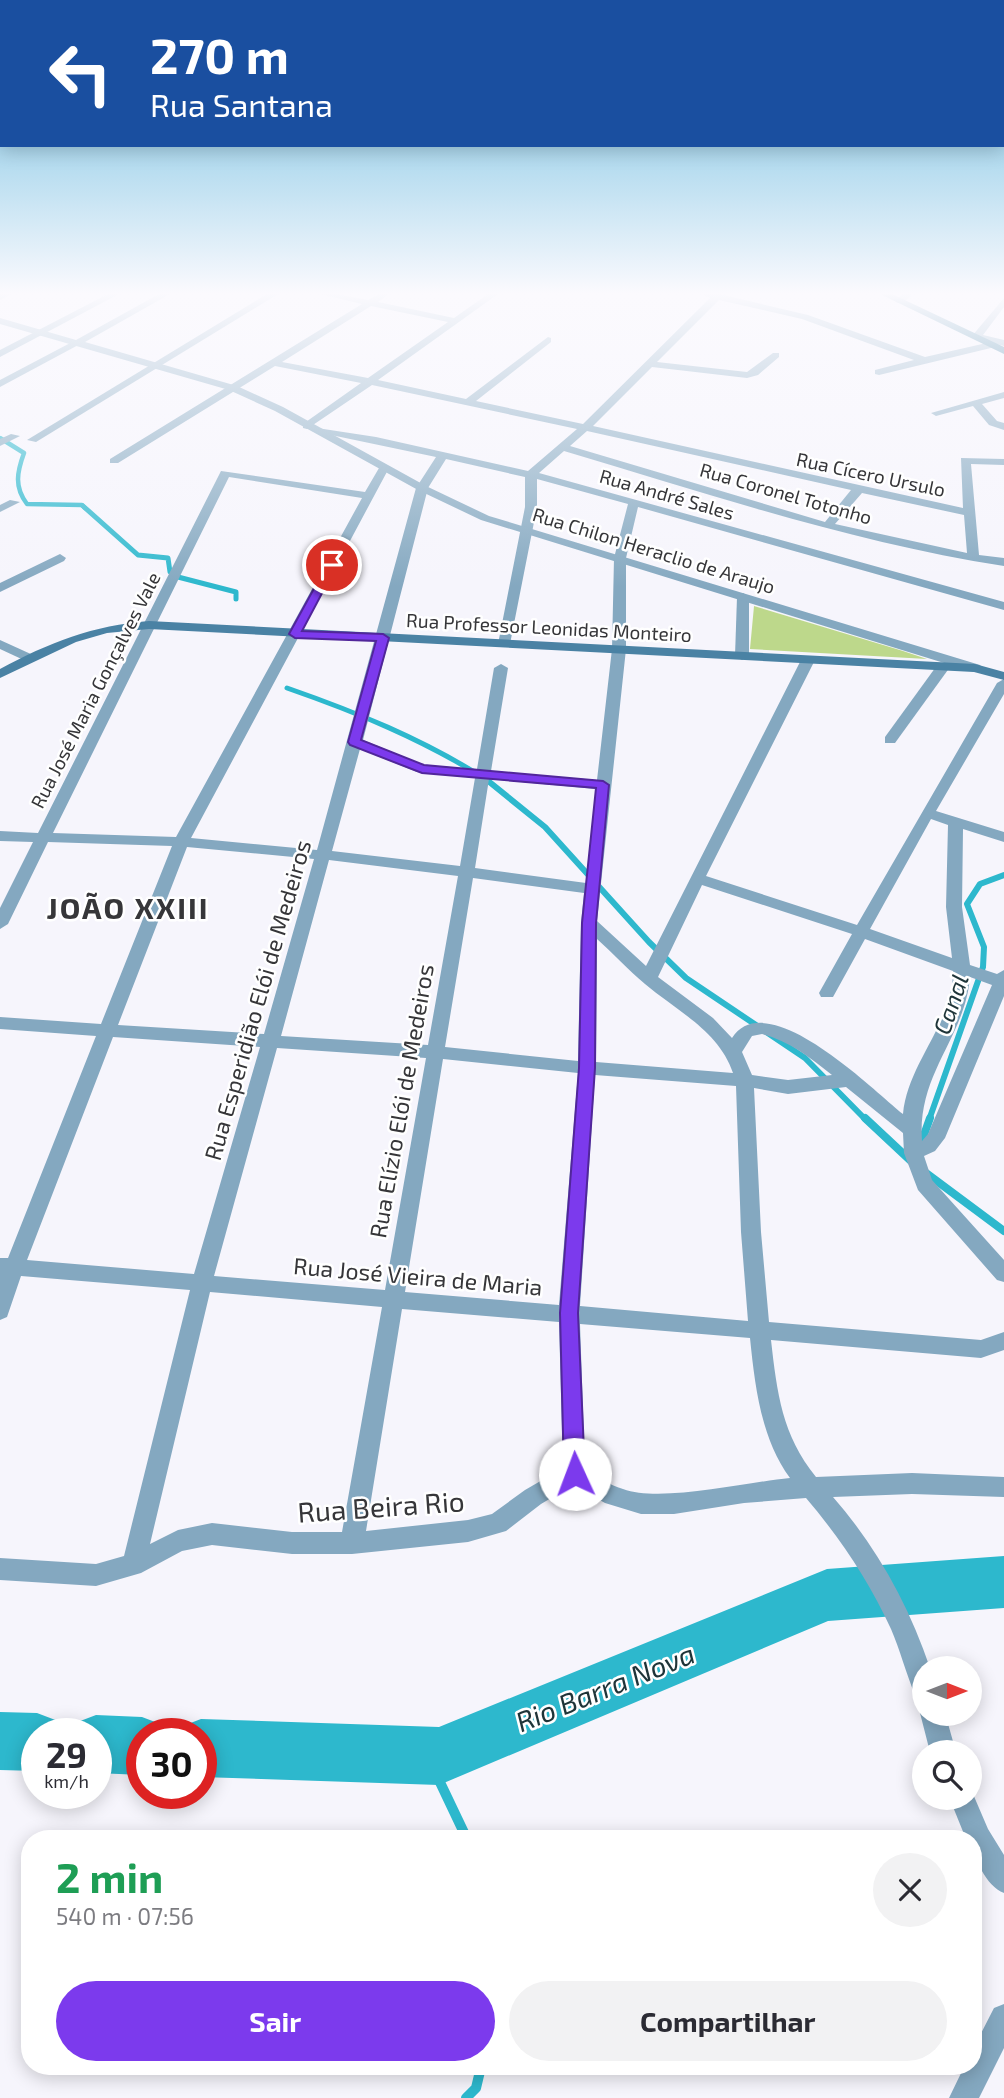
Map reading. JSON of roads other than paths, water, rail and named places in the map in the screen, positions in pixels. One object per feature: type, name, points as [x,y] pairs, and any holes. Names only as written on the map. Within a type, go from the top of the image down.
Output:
[{"type":"main road","name":"Rua Professor Leonidas Monteiro","points":[[0,674],[77,636],[121,626],[149,625],[975,668]]},
{"type":"main road","name":"Rua Chilon Heraclio de Araujo","points":[[975,668],[1004,676]]},
{"type":"street","points":[[32,440],[112,392]]},
{"type":"street","points":[[114,461],[227,392]]},
{"type":"street","name":"Rua André Sales","points":[[242,392],[312,428],[531,474],[1004,606]]},
{"type":"street","points":[[312,428],[357,392]]},
{"type":"street","name":"Rua Cícero Ursulo","points":[[424,392],[858,490],[968,512]]},
{"type":"street","points":[[469,401],[481,392]]},
{"type":"street","points":[[504,644],[531,507],[531,474],[623,392]]},
{"type":"street","points":[[936,413],[1004,395]]},
{"type":"street","points":[[975,402],[993,423],[1004,427]]},
{"type":"street","name":"Rua Chilon Heraclio de Araujo","points":[[312,428],[422,488],[485,518],[975,668]]},
{"type":"street","points":[[0,432],[15,436],[0,443]]},
{"type":"street","name":"Rua Coronel Totonho","points":[[561,447],[828,526],[973,558],[1004,562]]},
{"type":"street","name":"Rua Esperidião Elói de Medeiros","points":[[133,1565],[202,1283],[355,742],[422,488],[443,455]]},
{"type":"street","points":[[973,558],[965,460],[1004,462]]},
{"type":"street","points":[[0,1311],[7,1267],[108,1031],[181,842],[384,468]]},
{"type":"street","name":"Rua José Maria Gonçalves Vale","points":[[0,924],[225,473],[368,496]]},
{"type":"street","points":[[828,526],[858,490]]},
{"type":"street","points":[[0,509],[14,502]]},
{"type":"street","points":[[634,502],[620,558],[619,649],[589,923],[587,1068],[569,1313],[575,1474],[626,1501],[645,1503],[759,1491],[924,1482],[1004,1487]]},
{"type":"street","points":[[0,588],[60,558]]},
{"type":"street","points":[[741,656],[743,597]]},
{"type":"street","points":[[0,643],[28,659]]},
{"type":"street","points":[[649,978],[808,660]]},
{"type":"street","points":[[890,740],[943,667]]},
{"type":"street","name":"Rua Elízio Elói de Medeiros","points":[[352,1543],[391,1298],[501,668]]},
{"type":"street","points":[[827,993],[859,931],[1004,683]]},
{"type":"street","points":[[355,742],[422,769],[603,785]]},
{"type":"street","points":[[927,813],[1004,837]]},
{"type":"street","points":[[956,823],[953,893],[962,969],[956,1004],[918,1081],[911,1105],[913,1153],[916,1169],[925,1185],[1004,1274]]},
{"type":"street","points":[[0,836],[181,842],[321,855],[593,889]]},
{"type":"street","points":[[697,878],[859,931],[962,969],[1003,980],[936,1138],[928,1146],[913,1153]]},
{"type":"street","points":[[589,923],[649,978],[709,1025],[734,1049],[745,1080],[757,1330],[775,1426],[784,1449],[810,1490],[835,1517],[887,1593],[915,1656]]},
{"type":"street","points":[[0,1023],[434,1052],[587,1068],[745,1080],[788,1087],[848,1080]]},
{"type":"street","points":[[734,1049],[747,1031],[766,1028],[790,1035],[811,1048],[890,1116],[911,1129]]},
{"type":"street","name":"Rua José Vieira de Maria","points":[[7,1267],[981,1349],[1004,1341]]},
{"type":"street","name":"Rua Beira Rio","points":[[0,1569],[96,1575],[133,1565],[178,1541],[212,1534],[292,1543],[352,1543],[468,1531],[498,1523],[533,1497],[575,1474]]},
{"type":"street","points":[[967,1810],[976,1830]]},
{"type":"street","points":[[982,1843],[1004,1880]]},
{"type":"street","points":[[982,2062],[1004,2018]]},
{"type":"street","points":[[964,2098],[976,2075]]},
{"type":"waterway","points":[[0,438],[24,453],[18,485],[27,504],[83,506]]},
{"type":"waterway","points":[[83,506],[138,555],[168,558],[170,572],[178,577],[236,592],[236,599]]},
{"type":"waterway","points":[[287,688],[388,727],[484,778]]},
{"type":"waterway","points":[[482,776],[545,827],[649,942],[686,978],[805,1058],[866,1120]]},
{"type":"waterway","name":"Canal","points":[[929,1120],[983,967],[984,947],[967,904],[980,884],[1004,875]]},
{"type":"waterway","points":[[865,1118],[911,1161]]},
{"type":"waterway","name":"Canal","points":[[920,1146],[930,1118]]},
{"type":"waterway","name":"Canal","points":[[926,1173],[1004,1231]]},
{"type":"waterway","name":"Rio Barra Nova","points":[[217,1749],[439,1756],[827,1595],[1004,1582]]},
{"type":"waterway","name":"Rio Barra Nova","points":[[0,1741],[21,1742]]},
{"type":"waterway","name":"Rio Barra Nova","points":[[112,1745],[126,1745]]},
{"type":"waterway","name":"Canal","points":[[428,1757],[463,1830]]},
{"type":"waterway","name":"Canal","points":[[466,2098],[476,2088],[479,2075]]},
{"type":"district","name":"JOÃO XXIII","points":[[128,907]]}]
